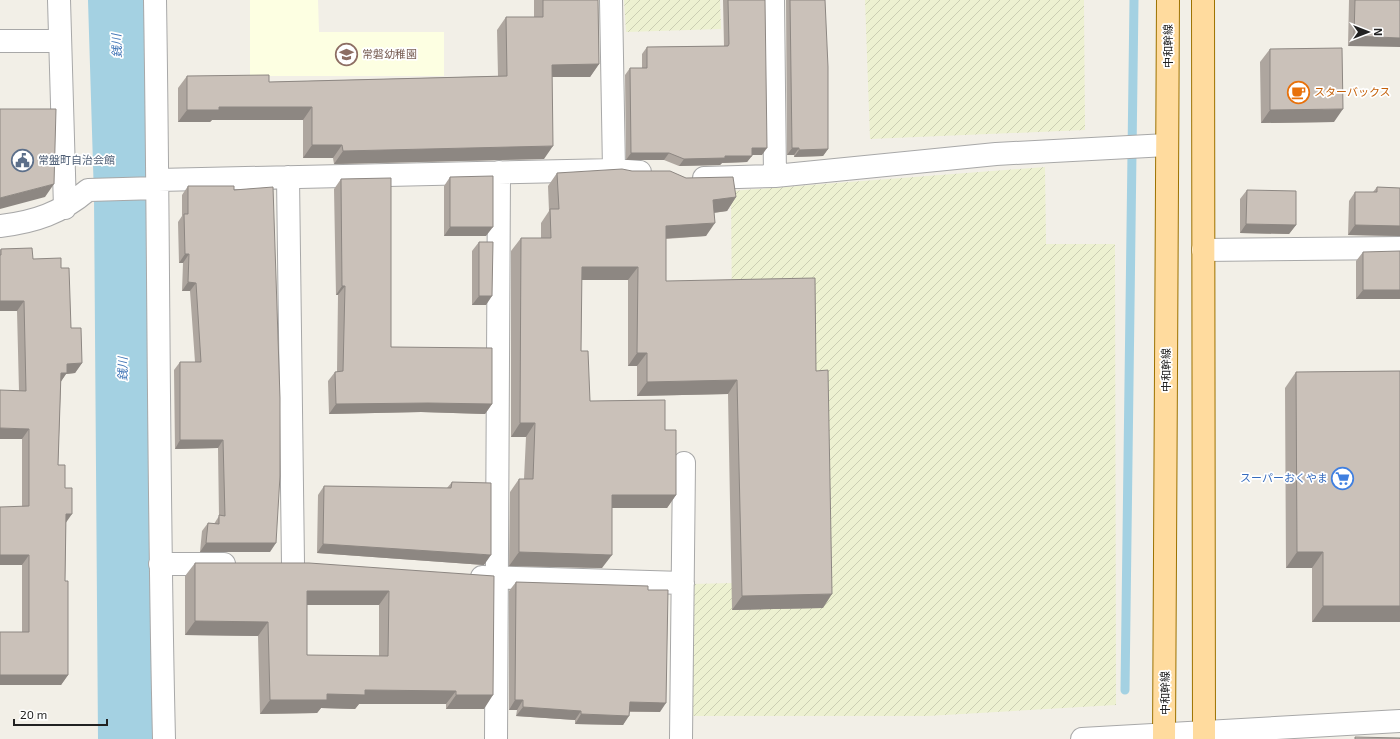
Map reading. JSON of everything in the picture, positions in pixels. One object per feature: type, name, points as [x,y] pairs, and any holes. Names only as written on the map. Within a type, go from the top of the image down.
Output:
[{"type":"main road","name":"中和幹線","points":[[1164,737],[1168,0]]},
{"type":"main road","points":[[1203,0],[1204,736]]},
{"type":"street","points":[[59,0],[65,208]]},
{"type":"street","points":[[155,0],[154,186],[164,739]]},
{"type":"street","points":[[611,0],[614,170]]},
{"type":"street","points":[[773,0],[775,176]]},
{"type":"street","points":[[0,41],[60,41]]},
{"type":"street","points":[[684,179],[775,176],[996,154],[1167,145]]},
{"type":"street","points":[[0,226],[46,217],[73,203],[88,190],[98,189],[288,177],[614,170],[623,172],[657,172]]},
{"type":"street","points":[[496,739],[499,172]]},
{"type":"street","points":[[288,177],[293,564]]},
{"type":"street","points":[[1203,250],[1400,248]]},
{"type":"street","points":[[681,739],[684,463]]},
{"type":"street","points":[[160,564],[246,564]]},
{"type":"street","points":[[270,564],[317,566]]},
{"type":"street","points":[[465,576],[683,583]]},
{"type":"street","points":[[1082,739],[1204,736],[1400,721]]},
{"type":"shaded area","name":"常磐幼稚園","points":[[250,0],[318,0],[319,32],[444,32],[444,76],[250,76]]},
{"type":"shaded area","points":[[624,0],[720,0],[721,29],[626,32]]},
{"type":"shaded area","points":[[865,0],[1084,0],[1085,130],[870,139]]},
{"type":"shaded area","points":[[1045,167],[1046,244],[1115,244],[1116,705],[928,716],[690,716],[691,584],[734,583],[731,191]]},
{"type":"building","points":[[543,0],[598,0],[599,64],[552,65],[553,146],[343,151],[342,145],[312,145],[312,107],[219,107],[219,110],[187,110],[187,76],[269,75],[269,82],[507,76],[506,17],[543,17]]},
{"type":"building","points":[[728,0],[765,0],[767,148],[752,148],[752,156],[725,156],[725,158],[684,159],[669,153],[631,153],[630,68],[647,68],[647,47],[728,46]]},
{"type":"building","points":[[790,0],[825,0],[828,67],[828,149],[799,150],[799,148],[792,148]]},
{"type":"building","points":[[1355,0],[1400,0],[1400,38],[1354,36]]},
{"type":"building","points":[[1342,48],[1343,109],[1270,110],[1270,49]]},
{"type":"building","name":"常盤町自治会館","points":[[0,109],[56,109],[54,184],[0,198]]},
{"type":"building","points":[[622,169],[632,171],[670,171],[686,178],[733,177],[736,197],[713,200],[715,223],[666,226],[666,281],[815,278],[816,371],[828,370],[832,594],[742,596],[737,380],[647,382],[647,353],[637,353],[638,267],[582,267],[581,351],[588,351],[590,401],[665,400],[665,430],[676,430],[676,495],[612,495],[612,555],[519,552],[519,479],[533,479],[535,423],[520,423],[521,238],[551,238],[550,209],[559,209],[557,173]]},
{"type":"building","points":[[493,176],[493,227],[450,227],[450,177]]},
{"type":"building","points":[[391,178],[391,347],[492,348],[492,404],[336,404],[335,372],[343,371],[345,286],[342,286],[341,179]]},
{"type":"building","points":[[188,186],[234,186],[234,190],[273,187],[280,398],[280,476],[276,543],[206,543],[208,523],[219,524],[219,515],[225,516],[223,440],[180,440],[180,362],[201,362],[196,283],[188,282],[189,254],[185,254],[184,214],[188,214]]},
{"type":"building","points":[[1377,187],[1400,188],[1400,226],[1355,225],[1355,192],[1377,192]]},
{"type":"building","points":[[1247,190],[1296,191],[1296,225],[1246,224]]},
{"type":"building","points":[[479,242],[493,242],[492,296],[479,296]]},
{"type":"building","points":[[32,248],[33,259],[61,258],[61,268],[69,268],[71,328],[81,328],[82,363],[67,364],[67,373],[61,373],[58,465],[65,465],[65,488],[72,488],[72,514],[66,514],[65,581],[68,581],[68,675],[0,675],[0,632],[29,632],[29,555],[0,555],[0,507],[29,506],[29,429],[0,428],[0,390],[26,391],[24,301],[0,301],[0,255],[1,249]]},
{"type":"building","points":[[1400,251],[1400,290],[1363,290],[1363,252]]},
{"type":"building","name":"スーパーおくやま","points":[[1400,371],[1400,606],[1323,606],[1323,552],[1297,552],[1296,372]]},
{"type":"building","points":[[452,482],[491,483],[491,555],[323,544],[324,486],[451,488]]},
{"type":"building","points":[[195,563],[309,563],[494,576],[493,695],[456,695],[456,691],[365,690],[365,695],[327,694],[327,700],[270,700],[268,622],[195,621]],"holes":[[[307,591],[389,591],[388,656],[307,655]]]},
{"type":"building","points":[[516,582],[648,586],[648,590],[668,590],[666,703],[630,702],[629,716],[581,714],[581,711],[523,707],[523,700],[515,700]]},
{"type":"building","points":[[1355,737],[1400,738],[1400,739],[1355,739]]},
{"type":"waterway","name":"銭川","points":[[116,0],[122,197],[126,739]]},
{"type":"waterway","points":[[1125,690],[1134,0]]},
{"type":"place","name":"常磐幼稚園","points":[[347,54]]},
{"type":"place","name":"スターバックス","points":[[1298,92]]},
{"type":"place","name":"常盤町自治会館","points":[[23,160]]},
{"type":"place","name":"スーパーおくやま","points":[[1343,478]]}]
